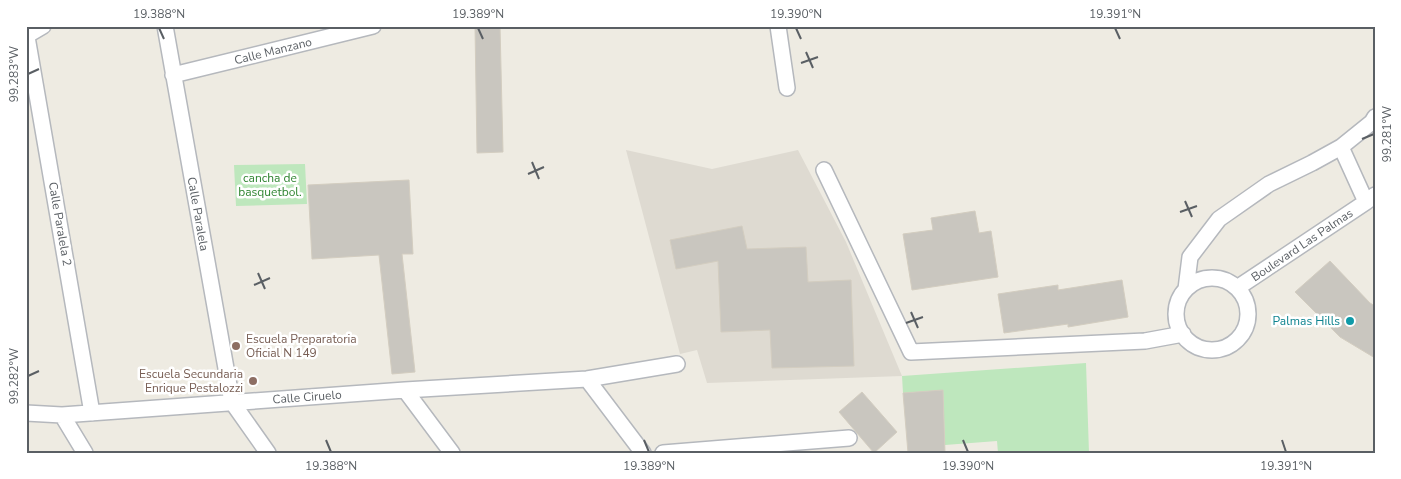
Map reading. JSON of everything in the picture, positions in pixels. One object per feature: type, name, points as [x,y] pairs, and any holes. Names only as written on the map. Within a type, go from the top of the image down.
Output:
[{"type":"street","points":[[26,34],[43,26]]},
{"type":"street","name":"Calle Paralela","points":[[165,26],[232,402]]},
{"type":"street","name":"Calle Manzano","points":[[173,75],[373,26]]},
{"type":"street","points":[[778,26],[787,88]]},
{"type":"street","name":"Calle Paralela 2","points":[[26,34],[92,413]]},
{"type":"street","points":[[1186,289],[1190,257],[1219,220],[1269,184],[1312,164],[1341,147],[1372,122],[1375,117]]},
{"type":"street","name":"Boulevard Las Palmas","points":[[1237,288],[1370,198],[1341,147]]},
{"type":"street","points":[[824,170],[911,352],[1145,341],[1182,334]]},
{"type":"street","points":[[1205,278],[1217,278],[1228,281],[1237,288],[1245,298],[1248,309],[1248,321],[1236,341],[1225,348],[1214,350],[1202,348],[1191,343],[1182,334],[1176,311],[1179,300],[1186,289],[1194,282],[1205,278]]},
{"type":"street","name":"Calle Ciruelo","points":[[26,412],[62,415],[587,379],[677,364]]},
{"type":"street","points":[[587,379],[643,453]]},
{"type":"street","points":[[405,390],[452,453]]},
{"type":"street","points":[[232,402],[268,453]]},
{"type":"street","points":[[62,415],[85,453]]},
{"type":"street","points":[[663,453],[849,438]]},
{"type":"shaded area","points":[[626,150],[712,169],[798,150],[846,242],[902,376],[707,383],[697,350],[680,354]]},
{"type":"green space","name":"cancha de basquetbol.","points":[[305,164],[307,204],[236,206],[234,165]]},
{"type":"green space","points":[[1086,363],[1089,453],[998,453],[997,441],[945,445],[943,390],[903,393],[902,376]]},
{"type":"building","points":[[475,26],[500,26],[503,152],[477,153]]},
{"type":"building","points":[[409,180],[413,254],[402,254],[415,372],[392,374],[379,255],[312,259],[308,185]]},
{"type":"building","points":[[975,211],[979,233],[991,231],[998,277],[912,290],[903,234],[933,230],[931,218]]},
{"type":"building","points":[[742,226],[747,249],[806,247],[808,282],[851,280],[854,366],[772,368],[770,330],[721,332],[718,261],[676,269],[670,240]]},
{"type":"building","name":"Palmas Hills","points":[[1330,261],[1375,306],[1375,358],[1340,337],[1295,292]]},
{"type":"building","points":[[1122,280],[1128,317],[1068,327],[1068,324],[1004,333],[998,294],[1058,285],[1058,290]]},
{"type":"building","points":[[943,390],[945,453],[908,453],[903,393]]},
{"type":"building","points":[[862,392],[897,432],[874,453],[839,412]]},
{"type":"place","name":"Palmas Hills","points":[[1350,321]]},
{"type":"place","name":"Escuela Preparatoria Oficial N 149","points":[[236,346]]},
{"type":"place","name":"Escuela Secundaria Enrique Pestalozzi","points":[[253,381]]}]
